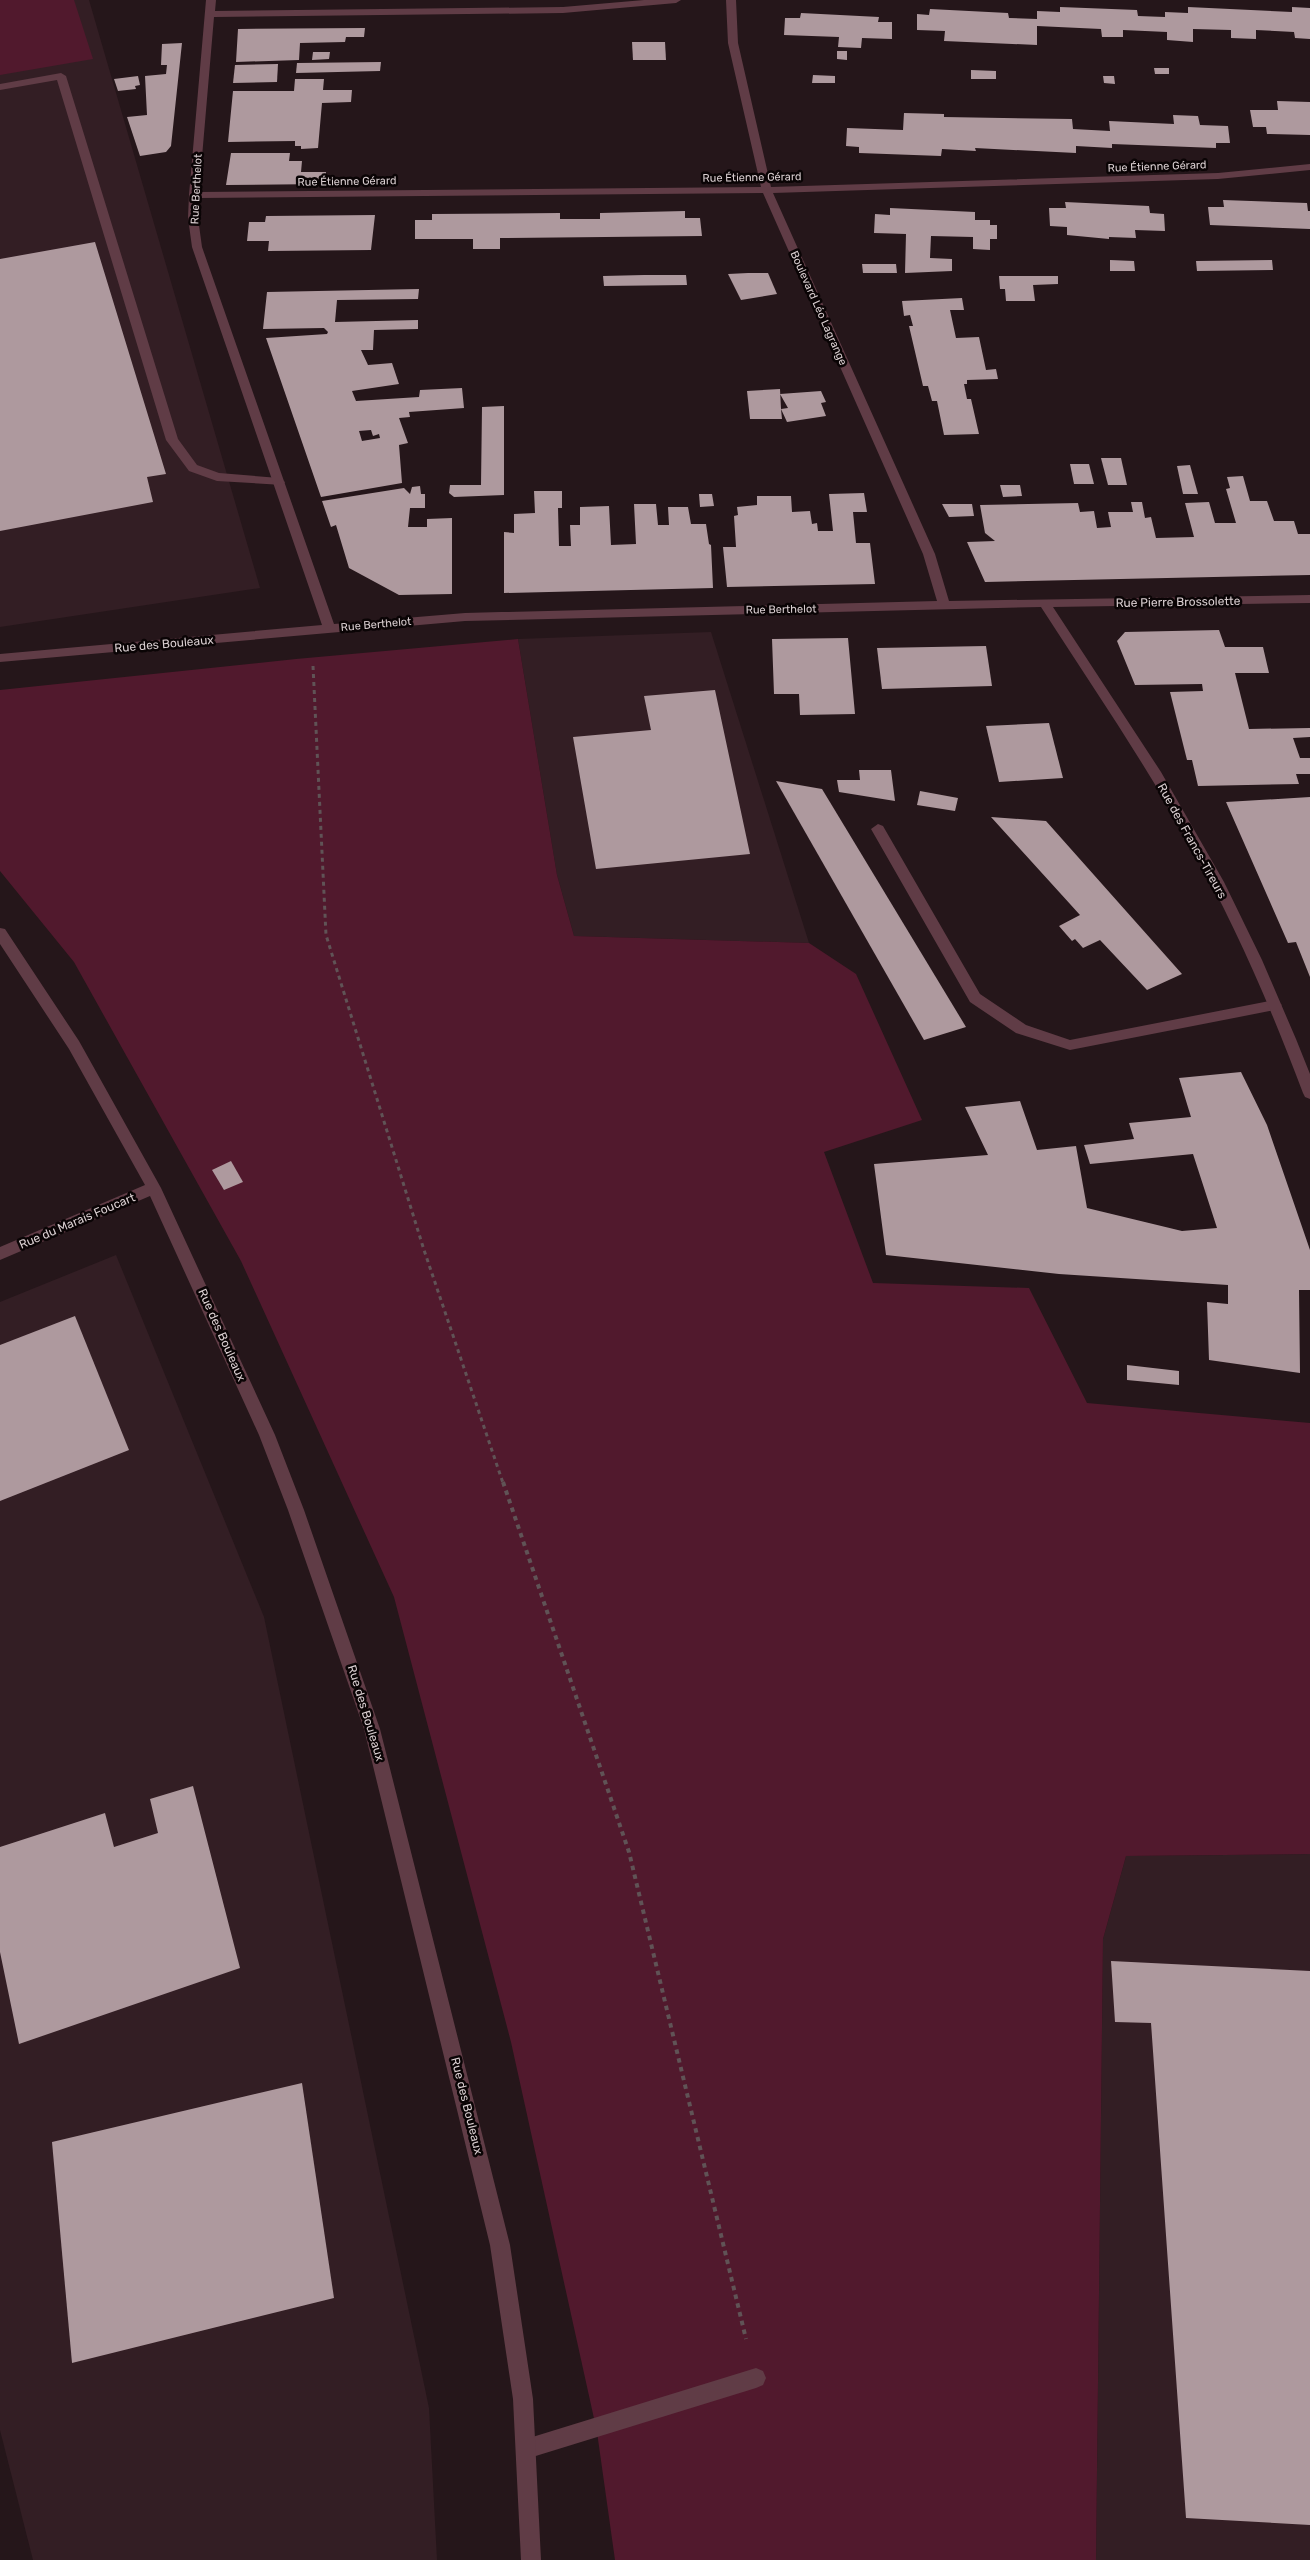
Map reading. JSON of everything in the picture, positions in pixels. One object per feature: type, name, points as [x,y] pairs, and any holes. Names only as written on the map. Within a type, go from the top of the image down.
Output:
[{"type":"street","name":"Rue Berthelot","points":[[211,0],[194,195],[193,218],[197,247],[329,628],[465,617],[1045,604]]},
{"type":"street","points":[[210,14],[563,10],[676,0]]},
{"type":"street","name":"Boulevard Léo Lagrange","points":[[731,0],[732,43],[767,190],[929,554],[944,605]]},
{"type":"street","points":[[0,87],[61,76],[172,440],[193,468],[217,477],[279,482]]},
{"type":"street","name":"Rue Étienne Gérard","points":[[194,195],[767,190],[1218,176],[1310,167]]},
{"type":"street","name":"Rue Pierre Brossolette","points":[[1045,604],[1310,599]]},
{"type":"street","name":"Rue des Francs-Tireurs","points":[[1045,604],[1170,799],[1217,882],[1274,1006],[1310,1094]]},
{"type":"street","name":"Rue des Bouleaux","points":[[0,658],[329,628]]},
{"type":"street","points":[[878,829],[975,998],[1021,1029],[1070,1045],[1274,1006]]},
{"type":"street","name":"Rue des Bouleaux","points":[[0,933],[74,1045],[154,1188],[267,1436],[300,1519],[372,1728],[500,2245],[509,2294],[520,2379],[526,2449],[531,2560]]},
{"type":"street","name":"Rue du Marais Foucart","points":[[0,1254],[154,1188]]},
{"type":"street","points":[[526,2449],[756,2378]]},
{"type":"path","points":[[313,630],[326,935],[424,1250],[629,1852],[756,2378]]},
{"type":"shaded area","points":[[0,0],[89,0],[260,588],[0,627]]},
{"type":"shaded area","points":[[0,0],[74,0],[93,59],[0,75]]},
{"type":"shaded area","points":[[711,632],[809,943],[574,936],[557,875],[518,639]]},
{"type":"shaded area","points":[[518,639],[557,875],[574,936],[809,943],[856,974],[922,1120],[824,1152],[873,1283],[1029,1288],[1087,1403],[1310,1423],[1310,1854],[1126,1856],[1103,1939],[1096,2560],[615,2560],[597,2432],[511,2042],[394,1597],[241,1261],[74,962],[0,871],[0,690],[296,659]]},
{"type":"shaded area","points":[[116,1255],[264,1617],[429,2408],[437,2560],[33,2560],[0,2430],[0,1302]]},
{"type":"shaded area","points":[[1310,1854],[1310,2560],[1096,2560],[1103,1939],[1126,1856]]},
{"type":"building","points":[[1060,7],[1137,10],[1138,16],[1165,17],[1165,12],[1188,13],[1188,7],[1292,12],[1292,7],[1310,8],[1310,39],[1295,38],[1294,32],[1256,30],[1256,39],[1231,38],[1231,30],[1193,29],[1193,42],[1167,40],[1167,32],[1123,30],[1123,37],[1102,37],[1101,29],[1037,26],[1037,45],[944,41],[945,31],[917,30],[917,14],[929,15],[930,9],[1008,13],[1009,18],[1037,19],[1037,11],[1060,12]]},
{"type":"building","points":[[801,13],[879,17],[878,22],[892,22],[892,39],[862,38],[861,48],[838,47],[839,37],[784,35],[785,18],[800,18]]},
{"type":"building","points":[[365,28],[364,37],[346,37],[345,42],[300,43],[299,60],[236,62],[238,29]]},
{"type":"building","points":[[632,42],[665,42],[666,60],[633,60]]},
{"type":"building","points":[[182,43],[171,146],[166,152],[140,156],[127,117],[147,115],[145,76],[166,74],[167,65],[161,65],[162,44]]},
{"type":"building","points":[[837,51],[847,51],[847,60],[837,59]]},
{"type":"building","points":[[313,52],[330,52],[329,59],[312,60]]},
{"type":"building","points":[[381,62],[380,71],[296,73],[297,63]]},
{"type":"building","points":[[278,64],[277,82],[233,83],[235,65]]},
{"type":"building","points":[[1154,68],[1169,68],[1169,74],[1155,74]]},
{"type":"building","points":[[971,70],[996,71],[996,79],[971,79]]},
{"type":"building","points":[[813,75],[835,76],[835,83],[812,83]]},
{"type":"building","points":[[138,76],[140,85],[135,86],[136,89],[118,91],[114,79]]},
{"type":"building","points":[[1103,76],[1114,76],[1115,84],[1104,83]]},
{"type":"building","points":[[295,79],[324,79],[323,90],[352,90],[351,102],[322,103],[318,148],[301,149],[301,146],[295,146],[295,141],[228,142],[233,91],[294,91]]},
{"type":"building","points":[[1277,101],[1310,102],[1310,135],[1267,134],[1266,127],[1253,127],[1250,110],[1278,110]]},
{"type":"building","points":[[904,113],[944,114],[944,117],[1072,119],[1073,129],[1110,131],[1109,121],[1174,124],[1173,115],[1198,116],[1200,125],[1228,126],[1230,143],[1216,143],[1216,148],[1112,144],[1112,148],[1076,146],[1076,153],[975,148],[976,151],[942,149],[941,156],[859,153],[859,147],[846,146],[847,128],[903,130]]},
{"type":"building","points":[[231,153],[290,153],[289,161],[302,161],[301,172],[326,172],[325,184],[226,185]]},
{"type":"building","points":[[1223,200],[1307,203],[1308,211],[1310,211],[1310,229],[1210,225],[1208,207],[1224,207]]},
{"type":"building","points":[[1065,202],[1149,206],[1150,213],[1164,214],[1165,231],[1135,230],[1136,238],[1109,237],[1109,239],[1067,235],[1067,227],[1050,226],[1049,208],[1066,208]]},
{"type":"building","points":[[890,208],[975,212],[975,220],[990,220],[990,225],[997,225],[997,239],[990,239],[990,250],[973,249],[973,237],[931,236],[930,258],[952,259],[952,271],[905,273],[906,234],[874,233],[875,214],[890,215]]},
{"type":"building","points":[[685,211],[685,218],[700,218],[702,236],[500,238],[500,249],[473,249],[473,239],[415,239],[415,220],[432,220],[432,214],[560,213],[560,219],[600,219],[600,213]]},
{"type":"building","points":[[375,215],[371,250],[268,251],[269,241],[247,241],[249,222],[265,222],[266,216]]},
{"type":"building","points":[[95,242],[166,474],[147,477],[153,502],[0,531],[0,259]]},
{"type":"building","points":[[1110,260],[1134,261],[1135,271],[1110,271]]},
{"type":"building","points":[[1272,260],[1273,270],[1197,271],[1196,261]]},
{"type":"building","points":[[862,264],[896,264],[897,273],[863,273]]},
{"type":"building","points":[[768,273],[777,294],[741,300],[728,274]]},
{"type":"building","points":[[686,275],[687,285],[604,286],[603,276]]},
{"type":"building","points":[[999,276],[1058,276],[1058,284],[1033,285],[1035,301],[1006,301],[1005,289],[1000,289]]},
{"type":"building","points":[[419,289],[418,299],[337,300],[335,322],[418,320],[418,329],[374,330],[373,350],[361,350],[368,365],[392,363],[399,384],[352,391],[356,401],[419,397],[420,390],[462,388],[464,408],[409,412],[410,417],[399,418],[408,443],[399,445],[402,483],[321,497],[266,338],[327,334],[328,332],[324,328],[263,329],[267,292]],"holes":[[[371,430],[373,436],[379,434],[380,438],[362,441],[359,431]]]},
{"type":"building","points":[[962,298],[964,310],[950,310],[956,338],[979,337],[986,370],[996,369],[998,379],[967,380],[967,384],[964,384],[967,399],[971,399],[979,434],[944,435],[937,401],[932,401],[928,386],[923,386],[909,326],[913,326],[910,315],[904,316],[902,301]]},
{"type":"building","points":[[780,389],[782,419],[750,419],[747,391]]},
{"type":"building","points":[[821,391],[826,402],[821,403],[826,416],[787,422],[781,409],[788,408],[780,394]]},
{"type":"building","points":[[504,406],[504,495],[454,497],[449,493],[450,485],[481,485],[482,407]]},
{"type":"building","points":[[1101,458],[1121,458],[1127,485],[1108,485]]},
{"type":"building","points":[[1070,464],[1089,464],[1094,484],[1074,484]]},
{"type":"building","points":[[1190,465],[1198,494],[1183,494],[1177,466]]},
{"type":"building","points":[[1243,476],[1250,501],[1267,501],[1274,521],[1294,521],[1298,534],[1310,534],[1310,575],[985,582],[967,542],[995,541],[985,533],[980,505],[1078,503],[1080,512],[1094,511],[1097,528],[1111,527],[1108,512],[1133,512],[1131,502],[1142,502],[1145,518],[1151,517],[1156,538],[1194,537],[1185,503],[1209,502],[1215,523],[1236,523],[1226,489],[1230,488],[1227,477]]},
{"type":"building","points":[[1000,485],[1020,485],[1022,496],[1003,497]]},
{"type":"building","points":[[420,486],[421,494],[425,494],[425,508],[410,508],[408,527],[427,527],[427,519],[452,518],[452,594],[399,595],[349,568],[336,525],[331,527],[322,501],[404,488],[410,494],[412,487]]},
{"type":"building","points":[[534,491],[562,491],[562,508],[558,508],[559,546],[571,546],[570,525],[580,525],[580,507],[609,506],[611,545],[636,544],[634,504],[656,504],[658,525],[669,525],[668,507],[688,507],[691,524],[706,524],[709,544],[711,545],[713,588],[504,593],[504,532],[514,533],[514,514],[535,513]]},
{"type":"building","points":[[864,493],[867,512],[853,512],[856,543],[870,543],[875,584],[727,587],[723,547],[736,547],[734,516],[738,515],[737,507],[757,505],[757,496],[791,496],[792,512],[810,511],[812,524],[817,523],[818,531],[833,531],[829,494]]},
{"type":"building","points":[[699,494],[712,494],[714,506],[700,507]]},
{"type":"building","points":[[942,504],[972,504],[974,516],[949,517]]},
{"type":"building","points":[[1219,630],[1225,647],[1263,647],[1269,673],[1235,673],[1249,729],[1310,728],[1310,737],[1293,738],[1300,758],[1310,758],[1310,774],[1296,774],[1299,784],[1198,786],[1192,760],[1187,760],[1170,692],[1203,691],[1202,684],[1135,685],[1117,641],[1125,632]]},
{"type":"building","points":[[848,638],[855,714],[800,715],[799,694],[774,694],[772,639]]},
{"type":"building","points":[[986,646],[992,686],[882,689],[877,648]]},
{"type":"building","points":[[715,690],[750,854],[596,869],[573,737],[651,730],[644,696]]},
{"type":"building","points":[[1049,723],[1063,778],[999,782],[986,726]]},
{"type":"building","points":[[859,770],[891,770],[895,801],[839,792],[837,780],[860,780]]},
{"type":"building","points":[[776,781],[822,789],[966,1027],[924,1040]]},
{"type":"building","points":[[920,791],[958,798],[955,811],[917,805]]},
{"type":"building","points":[[1310,797],[1310,977],[1296,942],[1288,943],[1226,802]]},
{"type":"building","points":[[991,817],[1046,821],[1182,974],[1147,990],[1100,940],[1083,948],[1075,939],[1072,941],[1059,926],[1080,915]]},
{"type":"building","points":[[1241,1072],[1267,1125],[1310,1250],[1310,1290],[1299,1290],[1300,1373],[1209,1360],[1207,1302],[1228,1304],[1228,1285],[1059,1274],[886,1255],[874,1164],[988,1155],[965,1107],[1020,1101],[1037,1150],[1076,1146],[1087,1208],[1182,1231],[1217,1228],[1193,1154],[1090,1164],[1084,1145],[1134,1139],[1129,1123],[1191,1117],[1179,1078]]},
{"type":"building","points":[[231,1161],[243,1182],[224,1190],[212,1170]]},
{"type":"building","points":[[75,1316],[129,1450],[0,1501],[0,1345]]},
{"type":"building","points":[[1127,1365],[1179,1371],[1179,1385],[1127,1380]]},
{"type":"building","points":[[193,1786],[240,1968],[19,2044],[0,1952],[0,1847],[105,1813],[114,1847],[158,1833],[150,1799]]},
{"type":"building","points":[[1111,1961],[1310,1971],[1310,2525],[1186,2518],[1151,2023],[1115,2022]]},
{"type":"building","points":[[302,2083],[334,2298],[72,2363],[52,2142]]}]
